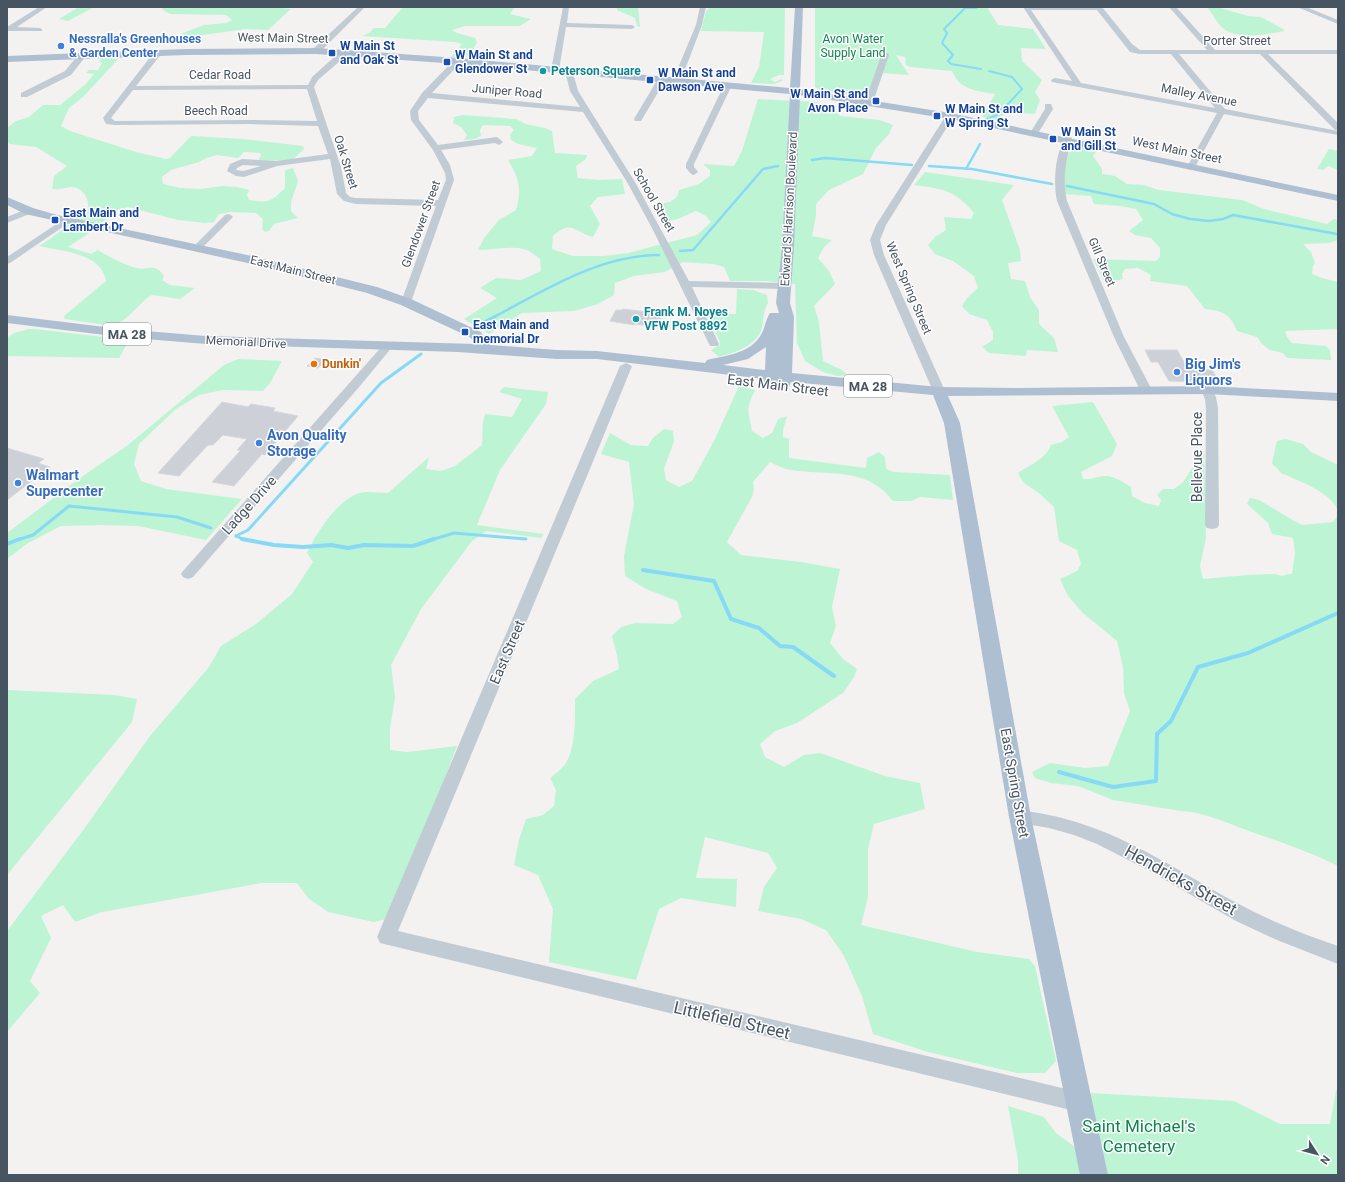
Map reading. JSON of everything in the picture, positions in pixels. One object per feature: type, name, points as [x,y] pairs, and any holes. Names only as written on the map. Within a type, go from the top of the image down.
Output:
[{"type":"main road","name":"Edward S Harrison Boulevard","points":[[777,380],[787,337],[787,317],[783,303],[789,240],[794,90],[799,7]]},
{"type":"main road","name":"West Main Street","points":[[7,59],[245,50],[344,52],[794,90],[870,102],[1034,132],[1338,198]]},
{"type":"main road","name":"East Main Street","points":[[7,201],[29,211],[198,247],[354,286],[406,302],[476,335],[486,349],[568,356],[597,355],[692,365],[874,396],[941,396],[1037,400],[1110,392],[1146,390],[1207,390],[1338,397]]},
{"type":"main road","name":"Edward S Harrison Boulevard","points":[[777,380],[775,316],[783,303]]},
{"type":"main road","points":[[692,365],[730,360],[755,349],[767,338],[775,316]]},
{"type":"main road","name":"Memorial Drive","points":[[7,319],[94,330],[188,339],[269,343],[486,349]]},
{"type":"main road","points":[[787,337],[792,356],[800,368],[811,375],[830,382]]},
{"type":"main road","name":"East Main Street","points":[[568,356],[592,362],[626,366],[777,380],[830,382],[941,396]]},
{"type":"main road","name":"East Spring Street","points":[[941,396],[952,423],[967,501],[1020,817],[1094,1175]]},
{"type":"street","points":[[8,29],[44,7]]},
{"type":"street","points":[[316,51],[362,7]]},
{"type":"street","points":[[555,70],[566,7]]},
{"type":"street","points":[[677,80],[699,25],[702,7]]},
{"type":"street","points":[[1172,7],[1213,52]]},
{"type":"street","points":[[1300,7],[1338,22]]},
{"type":"street","points":[[1026,8],[1099,8]]},
{"type":"street","points":[[1026,8],[1078,84]]},
{"type":"street","name":"Porter Street","points":[[1099,8],[1129,46],[1136,51],[1174,53],[1338,52]]},
{"type":"street","points":[[563,25],[632,27]]},
{"type":"street","points":[[8,29],[40,30]]},
{"type":"street","points":[[310,87],[315,79],[344,52]]},
{"type":"street","points":[[1262,52],[1338,128]]},
{"type":"street","points":[[130,88],[158,53]]},
{"type":"street","points":[[1174,53],[1222,111],[1191,167]]},
{"type":"street","points":[[870,102],[885,55]]},
{"type":"street","points":[[24,95],[68,73],[82,56]]},
{"type":"street","name":"Glendower Street","points":[[406,302],[449,186],[450,175],[446,165],[415,120],[414,115],[416,106],[458,61]]},
{"type":"street","name":"School Street","points":[[569,71],[572,86],[646,208],[675,262],[714,344]]},
{"type":"street","points":[[638,119],[662,79]]},
{"type":"street","name":"Malley Avenue","points":[[1055,80],[1338,133]]},
{"type":"street","points":[[694,172],[690,168],[690,164],[728,85]]},
{"type":"street","name":"Cedar Road","points":[[130,88],[310,87]]},
{"type":"street","name":"Oak Street","points":[[310,87],[340,178],[342,194],[347,199],[364,202],[442,203]]},
{"type":"street","name":"Beech Road","points":[[130,88],[107,118],[107,120],[111,123],[249,122],[322,124]]},
{"type":"street","name":"Juniper Road","points":[[425,95],[586,110]]},
{"type":"street","points":[[1034,132],[1049,109],[1048,106]]},
{"type":"street","name":"West Spring Street","points":[[941,396],[879,255],[875,240],[881,225],[950,116]]},
{"type":"street","name":"Gill Street","points":[[1068,139],[1059,175],[1059,186],[1062,201],[1119,337],[1146,390]]},
{"type":"street","points":[[435,148],[497,140],[499,142]]},
{"type":"street","points":[[276,164],[333,156]]},
{"type":"street","points":[[7,220],[29,211]]},
{"type":"street","points":[[198,247],[228,217]]},
{"type":"street","points":[[7,261],[67,220]]},
{"type":"street","points":[[685,284],[785,286]]},
{"type":"street","name":"Ladge Drive","points":[[188,574],[388,346]]},
{"type":"street","name":"East Street","points":[[386,938],[626,366]]},
{"type":"street","name":"Bellevue Place","points":[[1207,390],[1211,398],[1212,409],[1212,525]]},
{"type":"street","name":"Hendricks Street","points":[[1020,817],[1037,818],[1061,824],[1105,839],[1232,909],[1338,955]]},
{"type":"street","name":"Littlefield Street","points":[[386,938],[1079,1102]]},
{"type":"green space","points":[[79,7],[94,7],[68,21],[59,19]]},
{"type":"green space","points":[[162,7],[271,7],[291,9],[268,30],[246,29],[188,37],[180,34],[204,25],[226,23],[232,20],[226,15],[170,14],[163,10]]},
{"type":"green space","points":[[403,7],[515,7],[510,14],[531,19],[520,26],[465,26],[452,30],[475,38],[477,43],[468,57],[451,57],[462,44],[455,42],[362,36],[369,33],[374,28],[385,28]]},
{"type":"green space","points":[[617,7],[638,7],[640,27],[637,26],[635,18],[617,10]]},
{"type":"green space","points":[[711,7],[785,7],[784,75],[779,75],[770,79],[775,82],[782,79],[782,81],[774,84],[751,83],[759,67],[764,32],[701,31],[706,11]]},
{"type":"green space","name":"Avon Water Supply Land","points":[[815,7],[987,7],[998,25],[1033,29],[1046,49],[1021,48],[1022,61],[1042,80],[1035,92],[1040,100],[1035,114],[1006,112],[997,120],[982,117],[995,94],[964,86],[955,77],[952,71],[910,67],[906,65],[905,57],[896,55],[909,75],[882,73],[874,99],[818,89],[815,87]]},
{"type":"green space","points":[[1207,7],[1217,7],[1248,16],[1261,17],[1285,31],[1254,35],[1230,32],[1219,24]]},
{"type":"green space","points":[[103,57],[120,57],[83,97],[69,108],[61,126],[70,131],[136,152],[166,159],[170,158],[191,136],[243,139],[303,146],[304,149],[292,160],[258,161],[261,155],[260,153],[244,152],[238,158],[217,155],[171,170],[162,177],[163,184],[180,188],[200,189],[222,186],[237,187],[249,190],[247,195],[249,200],[265,201],[272,199],[285,188],[285,170],[293,168],[298,181],[291,202],[291,211],[298,218],[274,224],[269,231],[265,232],[262,229],[263,219],[256,213],[231,212],[219,214],[214,222],[205,223],[178,220],[128,207],[119,209],[89,233],[68,247],[91,254],[98,250],[116,260],[136,268],[154,268],[164,276],[162,280],[170,285],[195,288],[180,299],[152,295],[124,320],[112,326],[65,319],[64,316],[106,281],[103,272],[97,264],[79,255],[39,246],[52,238],[88,210],[88,202],[85,194],[79,189],[71,187],[52,189],[54,176],[67,166],[36,147],[10,144],[7,141],[7,128],[16,121],[29,117],[43,105],[60,105],[86,84],[94,74],[86,73],[89,70],[98,70],[102,63],[99,62]]},
{"type":"green space","points":[[758,99],[817,102],[822,105],[823,113],[837,113],[840,116],[880,120],[893,125],[889,134],[876,148],[863,174],[829,190],[816,204],[816,216],[812,236],[832,240],[824,247],[818,258],[829,271],[835,284],[814,306],[819,322],[823,361],[842,370],[847,375],[838,376],[823,372],[805,361],[797,343],[795,284],[766,281],[730,281],[724,267],[713,264],[683,262],[665,272],[634,276],[615,283],[614,295],[598,304],[574,311],[522,313],[489,334],[464,319],[497,298],[480,288],[496,278],[521,280],[541,271],[540,259],[527,250],[509,248],[478,250],[484,238],[499,220],[516,210],[519,190],[515,172],[508,160],[532,156],[537,148],[518,144],[511,140],[510,135],[514,130],[510,126],[483,125],[480,130],[481,136],[475,139],[464,140],[467,135],[461,127],[453,123],[454,117],[463,115],[516,119],[526,124],[545,128],[552,131],[555,153],[587,155],[586,159],[576,166],[578,178],[600,180],[622,179],[625,194],[598,197],[590,206],[600,224],[593,237],[573,228],[565,228],[553,236],[552,249],[573,256],[604,256],[628,253],[697,235],[711,222],[706,216],[696,211],[674,220],[666,221],[659,216],[654,205],[670,202],[677,197],[679,190],[699,184],[710,176],[710,170],[703,164],[734,166],[742,151]]},
{"type":"green space","points":[[1074,144],[1097,150],[1093,156],[1102,169],[1102,174],[1115,176],[1127,184],[1144,185],[1159,190],[1242,200],[1264,209],[1327,224],[1334,219],[1338,220],[1338,240],[1329,243],[1303,244],[1311,252],[1315,263],[1312,274],[1338,282],[1338,329],[1285,331],[1287,337],[1292,343],[1326,346],[1330,350],[1331,360],[1287,358],[1283,353],[1270,350],[1262,344],[1257,337],[1237,331],[1231,320],[1225,314],[1205,309],[1187,286],[1150,281],[1151,275],[1138,268],[1125,269],[1122,274],[1123,279],[1104,281],[1093,259],[1156,261],[1160,257],[1160,248],[1151,238],[1135,235],[1129,231],[1143,220],[1136,209],[1094,204],[1091,196],[1065,194],[1063,174],[1071,145]]},
{"type":"green space","points":[[1329,149],[1338,151],[1338,170],[1328,166],[1323,170],[1317,169]]},
{"type":"green space","points":[[925,172],[1014,185],[1002,200],[1020,250],[1021,261],[1008,263],[1011,279],[1025,281],[1030,297],[1039,310],[1039,324],[1054,338],[1058,352],[1027,350],[1026,356],[989,353],[982,347],[993,340],[993,332],[987,320],[969,314],[962,306],[967,298],[978,288],[974,276],[953,261],[935,254],[928,245],[935,237],[946,230],[944,217],[971,219],[974,213],[961,199],[948,192],[914,185]]},
{"type":"green space","points":[[737,289],[753,290],[767,295],[768,303],[764,312],[762,327],[760,334],[751,344],[719,357],[711,350],[720,345],[720,342],[706,313],[736,314]]},
{"type":"green space","points":[[29,329],[129,340],[119,358],[7,356],[7,338],[14,333]]},
{"type":"green space","points":[[238,359],[282,361],[270,383],[263,391],[223,390],[199,395],[176,409],[139,444],[134,464],[141,481],[166,489],[242,499],[206,540],[138,526],[61,526],[28,543],[7,559],[7,533],[83,476],[128,445],[224,365]]},
{"type":"green space","points":[[739,386],[755,390],[749,405],[749,418],[752,431],[763,438],[772,433],[778,419],[787,416],[783,430],[783,437],[789,439],[789,458],[866,468],[867,458],[879,452],[885,457],[886,469],[894,472],[950,475],[953,500],[920,497],[911,501],[893,501],[883,490],[871,482],[859,477],[833,473],[791,470],[770,462],[753,482],[754,488],[752,497],[727,542],[741,555],[801,562],[840,569],[832,607],[836,626],[830,643],[843,659],[857,669],[854,677],[843,693],[797,723],[775,731],[760,744],[765,757],[784,767],[804,755],[820,753],[885,776],[920,783],[925,809],[874,824],[868,849],[868,897],[861,925],[977,952],[1029,959],[1035,966],[1056,1061],[1045,1073],[1017,1073],[928,1052],[873,1034],[862,996],[844,956],[826,930],[801,919],[758,911],[764,887],[777,868],[768,853],[705,837],[696,878],[737,879],[736,907],[681,898],[659,909],[636,980],[549,962],[553,909],[538,875],[514,865],[519,840],[526,819],[543,815],[554,806],[556,790],[550,778],[566,763],[572,748],[575,699],[593,681],[619,669],[612,636],[621,627],[635,623],[673,624],[682,617],[677,601],[646,589],[625,576],[624,556],[634,504],[629,462],[601,454],[610,433],[631,445],[648,446],[653,438],[664,429],[673,431],[674,441],[664,469],[666,480],[679,487],[692,481],[714,441]]},
{"type":"green space","points":[[504,387],[548,392],[546,404],[500,470],[477,525],[544,534],[541,538],[486,531],[472,541],[421,609],[391,665],[395,698],[390,728],[390,750],[407,752],[457,746],[386,919],[374,922],[328,912],[308,898],[297,883],[261,883],[102,912],[75,922],[63,905],[41,916],[51,938],[30,981],[40,993],[7,1032],[7,931],[84,829],[150,736],[209,667],[221,646],[256,624],[292,594],[313,562],[307,553],[311,545],[322,527],[336,509],[352,496],[363,492],[388,493],[429,457],[426,469],[441,471],[455,466],[482,445],[483,422],[485,414],[512,417],[522,399],[499,392]]},
{"type":"green space","points":[[1093,402],[1117,444],[1112,456],[1081,472],[1083,479],[1105,476],[1116,478],[1131,487],[1132,496],[1145,503],[1159,506],[1161,500],[1157,495],[1163,489],[1174,489],[1183,482],[1204,450],[1206,538],[1200,566],[1203,579],[1248,575],[1275,574],[1282,576],[1292,574],[1295,553],[1293,538],[1272,534],[1268,523],[1247,504],[1250,498],[1259,500],[1302,525],[1333,522],[1338,515],[1338,866],[1294,847],[1199,813],[1113,800],[1078,786],[1051,783],[1035,778],[1032,772],[1050,763],[1085,768],[1108,766],[1130,711],[1124,693],[1123,667],[1117,641],[1083,613],[1068,596],[1060,579],[1077,571],[1081,564],[1077,550],[1059,541],[1054,507],[1040,494],[1023,482],[1018,473],[1041,458],[1051,445],[1062,442],[1069,437],[1052,406]]},
{"type":"green space","points":[[1286,439],[1303,444],[1311,452],[1338,465],[1338,511],[1329,499],[1315,488],[1282,473],[1274,466],[1272,463],[1277,441]]},
{"type":"green space","points":[[7,690],[115,695],[137,699],[132,722],[7,875]]},
{"type":"green space","name":"Saint Michael's Cemetery","points":[[1336,1090],[1338,1091],[1338,1175],[1107,1175],[1090,1093],[1234,1101],[1280,1124],[1330,1124]]},
{"type":"green space","points":[[1008,1106],[1044,1117],[1056,1133],[1075,1147],[1081,1175],[1018,1175],[1018,1160]]},
{"type":"building","name":"Frank M. Noyes VFW Post 8892","points":[[623,309],[655,313],[654,315],[662,316],[656,327],[610,321],[616,310]]},
{"type":"building","name":"Big Jim's Liquors","points":[[1145,350],[1177,350],[1188,369],[1212,370],[1220,382],[1169,381],[1158,362],[1151,362]]},
{"type":"building","name":"Dunkin'","points":[[315,358],[326,360],[318,368],[307,366]]},
{"type":"building","name":"Avon Quality Storage","points":[[222,402],[248,407],[251,404],[275,408],[273,411],[298,416],[265,455],[262,454],[234,486],[212,482],[241,450],[237,450],[247,439],[223,435],[213,445],[208,445],[179,476],[158,473]]},
{"type":"building","name":"Walmart Supercenter","points":[[7,448],[44,459],[38,463],[50,467],[7,500]]},
{"type":"waterway","points":[[976,8],[965,8],[944,29],[947,33],[942,43],[953,55],[948,61],[951,64],[981,69]]},
{"type":"waterway","points":[[987,119],[997,115],[996,112],[1007,105],[1022,89],[1012,77],[989,71]]},
{"type":"waterway","points":[[966,169],[980,144]]},
{"type":"waterway","points":[[812,160],[825,158],[912,165]]},
{"type":"waterway","points":[[680,251],[693,250],[763,169],[778,166]]},
{"type":"waterway","points":[[929,166],[966,169]]},
{"type":"waterway","points":[[966,169],[1052,184]]},
{"type":"waterway","points":[[1067,186],[1154,204],[1172,214],[1190,219],[1209,221],[1223,219],[1233,215],[1337,234]]},
{"type":"waterway","points":[[494,317],[553,286],[594,267],[637,257],[659,255]]},
{"type":"waterway","points":[[478,325],[494,317]]},
{"type":"waterway","points":[[243,539],[236,536],[248,530],[381,383],[421,354]]},
{"type":"waterway","points":[[19,539],[33,535],[69,506],[177,517],[211,528]]},
{"type":"waterway","points":[[431,540],[454,533],[526,539]]},
{"type":"waterway","points":[[7,544],[19,539]]},
{"type":"waterway","points":[[243,539],[274,545],[303,547],[331,545],[348,548],[364,545],[413,546],[431,540]]},
{"type":"waterway","points":[[643,570],[714,581],[731,619],[759,628],[780,646],[793,647],[834,676]]},
{"type":"waterway","points":[[1059,772],[1113,787],[1156,781],[1157,734],[1171,721],[1198,667],[1248,653],[1338,613]]},
{"type":"place","name":"Nessralla's Greenhouses & Garden Center","points":[[61,46]]},
{"type":"place","name":"W Main St and Oak St","points":[[332,53]]},
{"type":"place","name":"W Main St and Glendower St","points":[[447,62]]},
{"type":"place","name":"Peterson Square","points":[[543,71]]},
{"type":"place","name":"W Main St and Dawson Ave","points":[[650,80]]},
{"type":"place","name":"W Main St and Avon Place","points":[[876,101]]},
{"type":"place","name":"W Main St and W Spring St","points":[[937,116]]},
{"type":"place","name":"W Main St and Gill St","points":[[1053,139]]},
{"type":"place","name":"East Main and Lambert Dr","points":[[55,220]]},
{"type":"place","name":"Frank M. Noyes VFW Post 8892","points":[[636,319]]},
{"type":"place","name":"East Main and memorial Dr","points":[[465,332]]},
{"type":"place","name":"Dunkin'","points":[[314,364]]},
{"type":"place","name":"Big Jim's Liquors","points":[[1177,372]]},
{"type":"place","name":"Avon Quality Storage","points":[[259,443]]},
{"type":"place","name":"Walmart Supercenter","points":[[18,483]]}]
